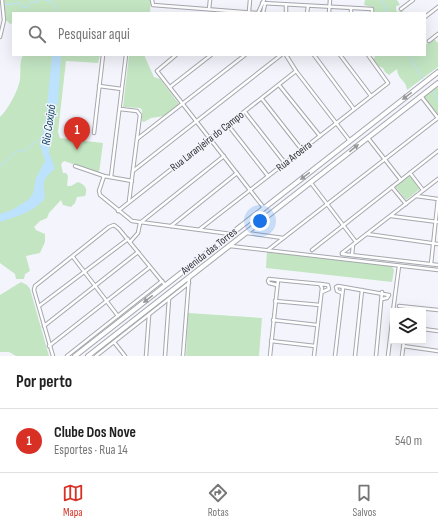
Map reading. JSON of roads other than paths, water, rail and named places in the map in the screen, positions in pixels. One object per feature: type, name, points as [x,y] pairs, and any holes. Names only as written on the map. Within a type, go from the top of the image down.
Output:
[{"type":"main road","name":"Avenida das Torres","points":[[76,356],[438,72]]},
{"type":"main road","name":"Avenida das Torres","points":[[88,356],[438,83]]},
{"type":"main road","points":[[388,112],[386,117],[390,121]]},
{"type":"main road","points":[[374,122],[378,124],[379,129]]},
{"type":"main road","points":[[187,268],[189,277]]},
{"type":"main road","points":[[179,274],[183,282]]},
{"type":"street","points":[[152,0],[152,5],[249,12],[250,0]]},
{"type":"street","points":[[209,9],[210,0]]},
{"type":"street","points":[[263,12],[264,0]]},
{"type":"street","points":[[329,12],[330,0]]},
{"type":"street","points":[[400,9],[411,0]]},
{"type":"street","points":[[0,37],[4,20],[3,3]]},
{"type":"street","points":[[264,4],[372,9],[372,12]]},
{"type":"street","points":[[259,12],[264,4]]},
{"type":"street","points":[[286,5],[286,12]]},
{"type":"street","points":[[307,12],[308,6]]},
{"type":"street","points":[[426,16],[438,7]]},
{"type":"street","points":[[351,12],[352,8]]},
{"type":"street","points":[[429,41],[438,34]]},
{"type":"street","points":[[94,133],[103,56]]},
{"type":"street","points":[[111,177],[126,56]]},
{"type":"street","points":[[175,56],[157,70],[265,208]]},
{"type":"street","points":[[170,87],[210,56]]},
{"type":"street","points":[[137,139],[244,56]]},
{"type":"street","points":[[133,171],[280,56]]},
{"type":"street","points":[[287,56],[296,71],[350,141]]},
{"type":"street","points":[[315,56],[354,109]]},
{"type":"street","points":[[341,56],[372,96]]},
{"type":"street","name":"Rua Aroeira","points":[[200,230],[388,83],[369,56]]},
{"type":"street","name":"Rua Laranjeira do Campo","points":[[118,211],[279,86],[296,71]]},
{"type":"street","points":[[100,86],[122,89]]},
{"type":"street","points":[[279,86],[320,136]]},
{"type":"street","points":[[268,250],[438,118],[422,96]]},
{"type":"street","points":[[262,99],[302,150]]},
{"type":"street","points":[[120,109],[137,111],[139,114],[129,202]]},
{"type":"street","points":[[245,112],[285,163]]},
{"type":"street","points":[[228,125],[268,176]]},
{"type":"street","points":[[368,137],[401,180]]},
{"type":"street","points":[[312,250],[438,151]]},
{"type":"street","points":[[130,242],[138,233],[140,223],[224,156]]},
{"type":"street","points":[[75,166],[104,176],[132,181]]},
{"type":"street","points":[[171,226],[237,173]]},
{"type":"street","points":[[410,173],[423,190]]},
{"type":"street","points":[[104,176],[99,193],[101,197],[132,221],[232,234]]},
{"type":"street","points":[[438,178],[342,254],[438,265]]},
{"type":"street","points":[[311,183],[356,242]]},
{"type":"street","points":[[392,187],[406,204]]},
{"type":"street","points":[[416,196],[438,199],[437,221],[431,264]]},
{"type":"street","points":[[390,216],[437,221]]},
{"type":"street","points":[[53,356],[34,290],[35,286],[109,227],[114,225],[128,238],[166,286]]},
{"type":"street","points":[[246,233],[284,238]]},
{"type":"street","points":[[366,234],[438,244]]},
{"type":"street","points":[[39,306],[128,238]]},
{"type":"street","points":[[352,255],[353,245]]},
{"type":"street","points":[[229,246],[438,270]]},
{"type":"street","points":[[44,326],[138,252]]},
{"type":"street","points":[[73,256],[118,316]]},
{"type":"street","points":[[394,308],[399,266]]},
{"type":"street","points":[[49,346],[150,267]]},
{"type":"street","points":[[184,356],[189,277]]},
{"type":"street","points":[[277,285],[269,283],[269,279],[328,285],[330,287],[322,292]]},
{"type":"street","points":[[270,356],[278,280]]},
{"type":"street","points":[[67,356],[162,282]]},
{"type":"street","points":[[96,356],[189,283]]},
{"type":"street","points":[[314,356],[322,292],[320,284]]},
{"type":"street","points":[[342,293],[336,289],[338,286],[343,288],[382,292],[389,295],[387,298],[382,299]]},
{"type":"street","points":[[335,356],[343,288]]},
{"type":"street","points":[[355,356],[362,290]]},
{"type":"street","points":[[376,356],[382,292]]},
{"type":"street","points":[[165,356],[169,299]]},
{"type":"street","points":[[275,301],[320,305]]},
{"type":"street","points":[[399,306],[438,310]]},
{"type":"street","points":[[146,356],[149,315]]},
{"type":"street","points":[[273,320],[317,325]]},
{"type":"street","points":[[426,329],[438,331]]},
{"type":"street","points":[[388,356],[390,338]]},
{"type":"street","points":[[271,341],[315,346]]},
{"type":"street","points":[[114,342],[125,356]]},
{"type":"street","points":[[402,356],[403,346],[438,351]]},
{"type":"water","name":"Rio Coxipó","points":[[52,56],[61,56],[58,101],[50,135],[49,153],[55,168],[44,181],[45,198],[30,211],[0,222],[0,214],[12,210],[28,200],[33,194],[36,178],[45,161],[40,145],[46,117]]},
{"type":"waterway","points":[[3,5],[20,3],[21,6],[27,8],[31,2],[38,2],[40,0]]},
{"type":"waterway","points":[[45,0],[52,2],[58,10]]},
{"type":"waterway","points":[[383,0],[386,12]]},
{"type":"waterway","points":[[410,56],[423,79]]},
{"type":"waterway","points":[[434,91],[438,101]]},
{"type":"waterway","points":[[0,166],[18,150],[24,151],[42,137]]},
{"type":"place","name":"Clube Dos Nove","points":[[77,150]]}]
